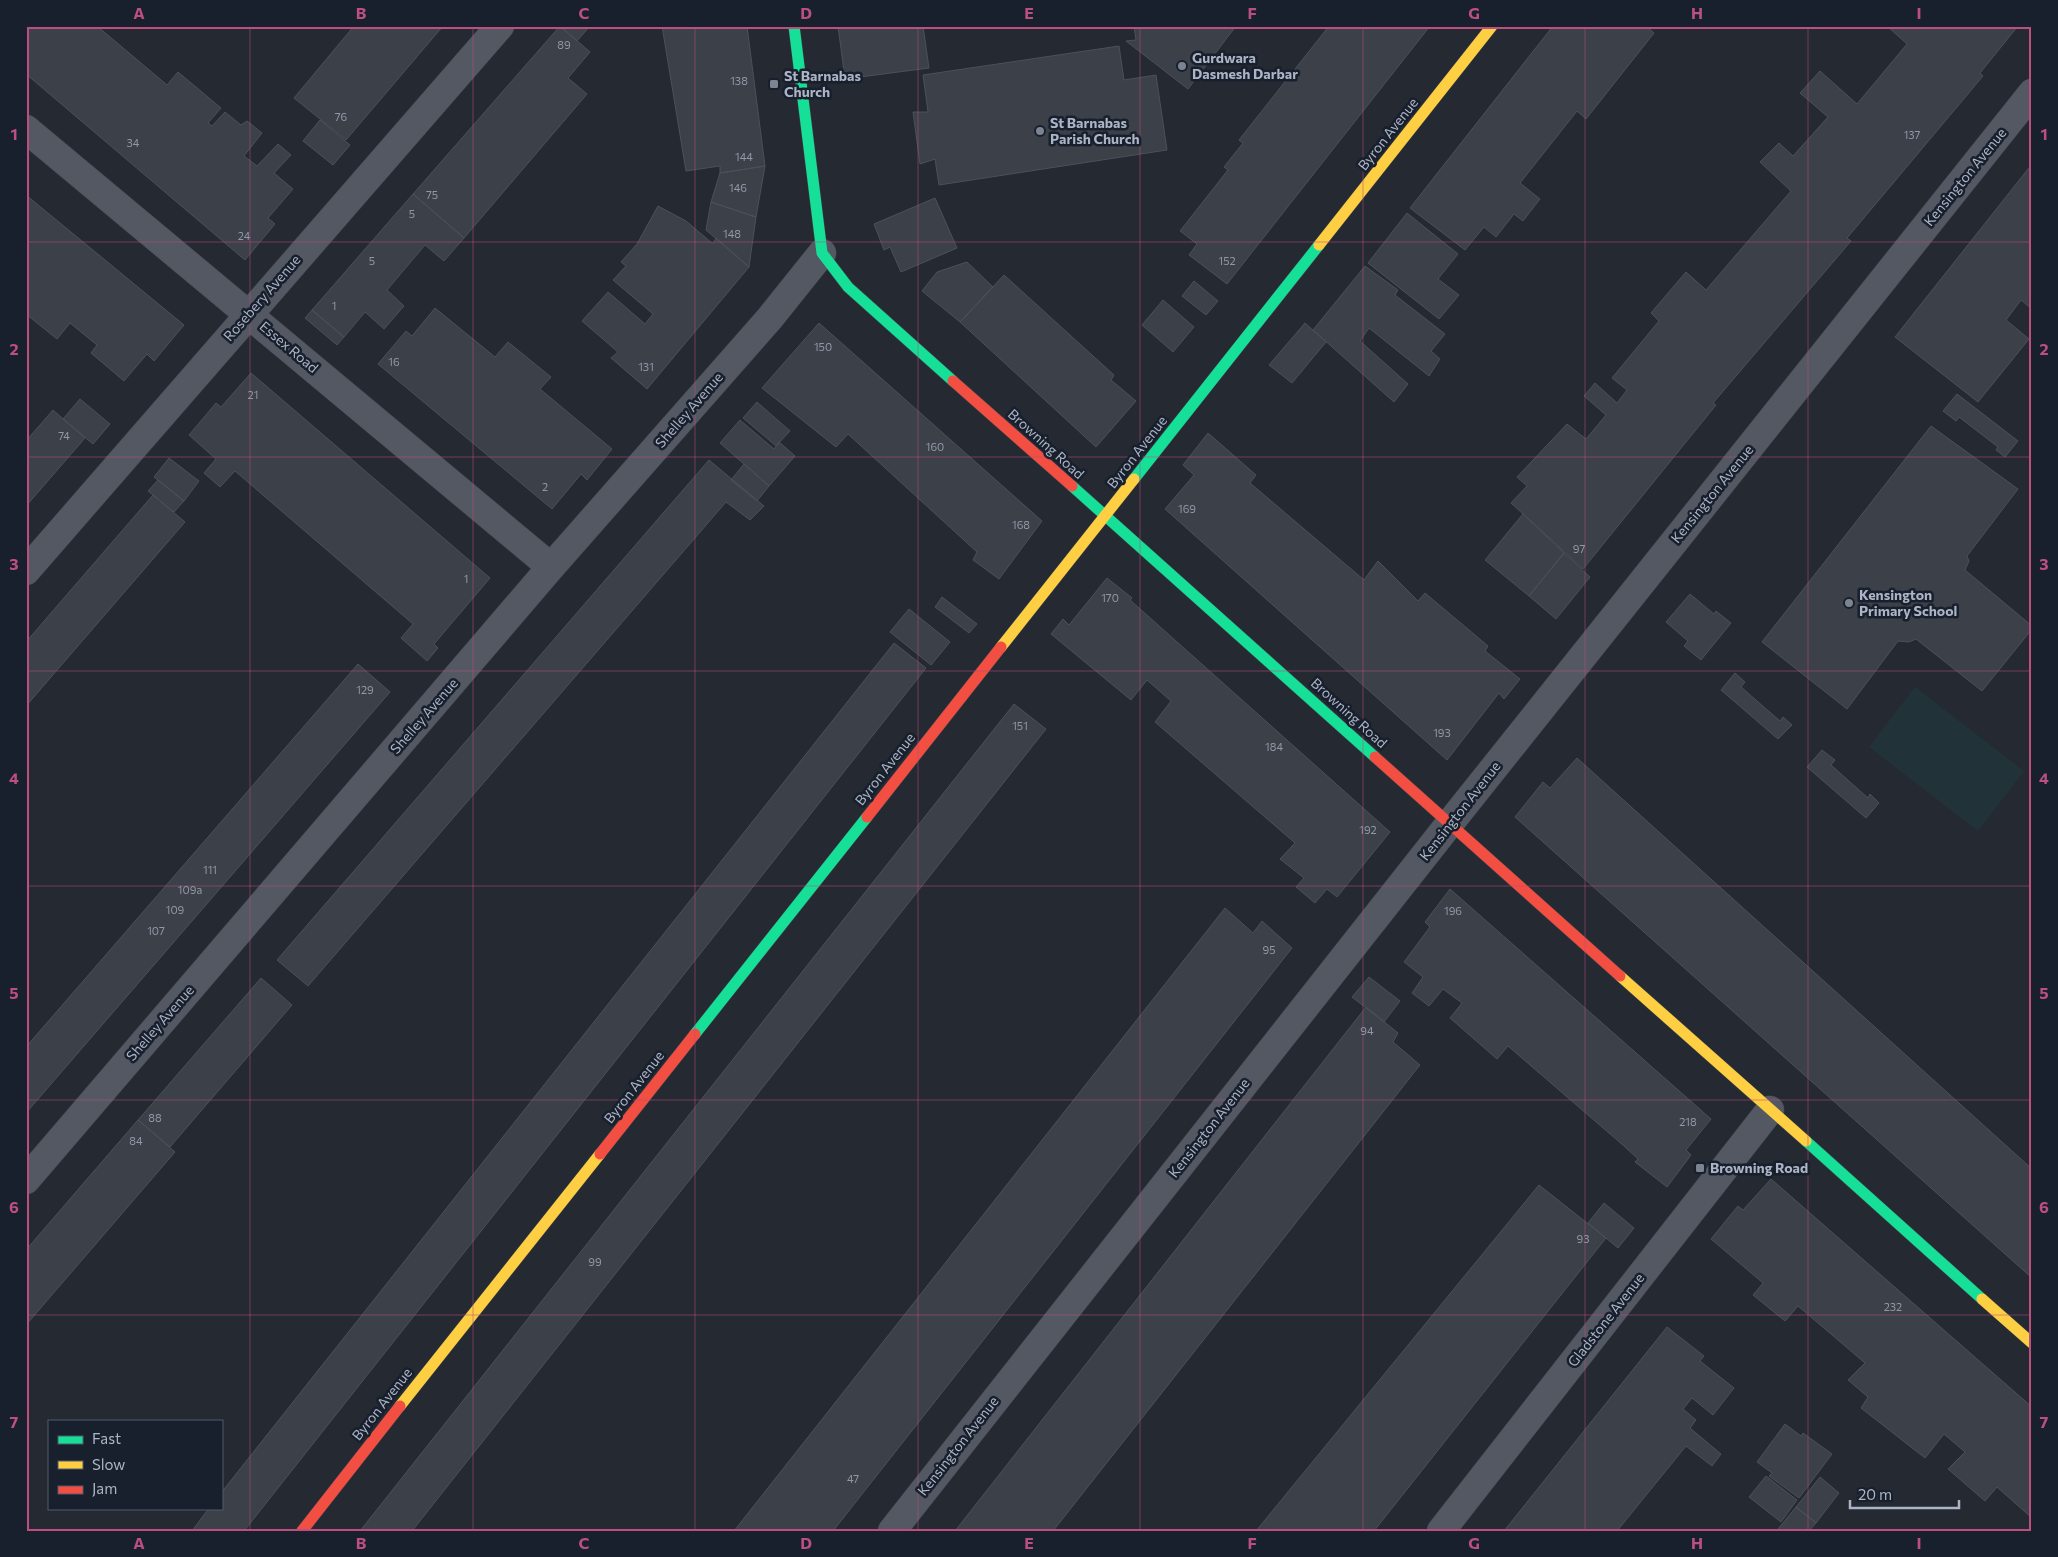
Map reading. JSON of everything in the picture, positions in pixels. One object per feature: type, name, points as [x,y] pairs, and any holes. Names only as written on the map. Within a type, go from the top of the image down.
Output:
[{"type":"street","name":"Rosebery Avenue","points":[[26,571],[500,26]]},
{"type":"street","points":[[794,26],[822,253]]},
{"type":"street","name":"Byron Avenue","points":[[302,1531],[1492,26]]},
{"type":"street","name":"Kensington Avenue","points":[[892,1531],[1450,824],[2032,93]]},
{"type":"street","name":"Essex Road","points":[[26,129],[162,244],[249,313],[551,567]]},
{"type":"street","name":"Browning Road","points":[[822,253],[848,287],[2032,1343]]},
{"type":"street","name":"Shelley Avenue","points":[[26,1180],[551,567],[770,318],[822,253]]},
{"type":"street","name":"Gladstone Avenue","points":[[1441,1531],[1770,1110]]},
{"type":"shaded area","points":[[1915,687],[2024,771],[1978,831],[1869,747]]},
{"type":"building","points":[[28,26],[97,26],[167,85],[178,72],[221,108],[208,123],[212,126],[225,112],[241,125],[247,121],[262,133],[244,156],[257,166],[278,144],[291,155],[274,173],[293,189],[268,218],[275,224],[245,260],[26,74]]},
{"type":"building","points":[[354,26],[443,26],[346,140],[294,98]]},
{"type":"building","points":[[560,26],[590,52],[568,78],[587,94],[464,238],[413,194]]},
{"type":"building","points":[[560,26],[590,26],[577,41]]},
{"type":"building","points":[[662,26],[747,26],[765,166],[720,173],[720,166],[686,171]]},
{"type":"building","points":[[838,26],[923,26],[929,68],[845,79]]},
{"type":"building","name":"Gurdwara Dasmesh Darbar","points":[[1134,26],[1236,26],[1188,89],[1126,41],[1136,40]]},
{"type":"building","points":[[1329,26],[1430,26],[1227,284],[1189,255],[1197,244],[1180,231],[1228,170],[1224,167],[1243,143],[1239,140]]},
{"type":"building","points":[[1553,26],[1646,26],[1654,33],[1586,119],[1577,111],[1520,183],[1540,199],[1523,221],[1514,214],[1496,237],[1484,227],[1465,250],[1410,208]]},
{"type":"building","points":[[1887,26],[2018,26],[1980,73],[1983,76],[1847,238],[1851,241],[1713,403],[1716,405],[1583,569],[1511,503],[1527,486],[1517,477],[1567,424],[1586,439],[1606,415],[1584,396],[1595,383],[1617,403],[1627,390],[1612,378],[1659,321],[1651,313],[1686,272],[1706,290],[1791,191],[1760,162],[1779,143],[1793,156],[1828,117],[1800,93],[1820,71],[1857,104],[1907,44]]},
{"type":"building","name":"St Barnabas Parish Church","points":[[1119,46],[1124,80],[1156,75],[1167,150],[939,185],[935,159],[920,164],[913,112],[928,112],[923,75]]},
{"type":"building","points":[[320,120],[350,145],[333,165],[303,141]]},
{"type":"building","points":[[2032,164],[2032,309],[2021,300],[2006,320],[2029,339],[1978,402],[1895,337]]},
{"type":"building","points":[[765,166],[756,217],[711,202],[720,173]]},
{"type":"building","points":[[413,194],[464,238],[444,261],[425,245],[387,290],[404,306],[384,329],[365,312],[344,337],[312,310]]},
{"type":"building","points":[[26,195],[184,325],[154,361],[147,354],[124,381],[91,353],[97,345],[70,323],[57,339],[26,314]]},
{"type":"building","points":[[935,198],[957,248],[901,272],[890,247],[884,250],[874,224]]},
{"type":"building","points":[[711,202],[756,217],[749,267],[706,230]]},
{"type":"building","points":[[658,206],[686,221],[713,244],[716,238],[749,267],[647,389],[611,358],[618,352],[582,321],[608,292],[645,324],[653,314],[613,280],[626,266],[621,262],[637,244]]},
{"type":"building","points":[[1407,213],[1458,254],[1438,279],[1459,295],[1439,319],[1368,263]]},
{"type":"building","points":[[967,262],[993,287],[960,322],[922,291],[937,272]]},
{"type":"building","points":[[1365,266],[1398,290],[1395,295],[1445,334],[1431,351],[1440,359],[1429,376],[1369,328],[1360,341],[1408,384],[1394,402],[1313,330]]},
{"type":"building","points":[[1004,275],[1114,375],[1111,380],[1136,401],[1096,447],[960,322]]},
{"type":"building","points":[[1194,281],[1218,301],[1206,315],[1182,296]]},
{"type":"building","points":[[1163,300],[1194,327],[1173,352],[1142,325]]},
{"type":"building","points":[[435,308],[495,357],[508,342],[551,377],[540,389],[612,449],[587,480],[581,474],[552,509],[378,364],[406,331],[412,336]]},
{"type":"building","points":[[312,310],[344,337],[337,345],[305,318]]},
{"type":"building","points":[[819,323],[1042,521],[999,579],[973,560],[977,552],[848,434],[836,447],[762,388]]},
{"type":"building","points":[[1305,323],[1326,342],[1292,383],[1269,365]]},
{"type":"building","points":[[251,373],[490,578],[434,644],[438,648],[427,661],[401,638],[413,624],[235,471],[220,487],[204,473],[216,459],[189,435],[216,403],[221,407]]},
{"type":"building","points":[[1957,394],[2018,441],[2005,457],[1996,450],[1998,447],[1959,417],[1956,421],[1943,411]]},
{"type":"building","points":[[80,399],[110,424],[93,444],[63,419]]},
{"type":"building","points":[[757,402],[790,431],[776,446],[743,418]]},
{"type":"building","points":[[53,410],[85,438],[26,506],[26,441]]},
{"type":"building","points":[[740,420],[774,449],[779,442],[795,456],[769,486],[720,443]]},
{"type":"building","points":[[1931,426],[2018,489],[1967,556],[1969,561],[1965,570],[2032,626],[2032,629],[1982,691],[1916,639],[1909,642],[1898,641],[1847,709],[1762,642]]},
{"type":"building","points":[[1208,433],[1256,475],[1250,483],[1364,580],[1378,561],[1418,601],[1425,593],[1488,646],[1485,651],[1520,679],[1504,699],[1499,693],[1447,760],[1165,509],[1194,475],[1183,465]]},
{"type":"building","points":[[169,458],[199,481],[184,501],[154,477]]},
{"type":"building","points":[[709,460],[764,506],[750,520],[726,502],[308,986],[277,960]]},
{"type":"building","points":[[744,464],[769,486],[757,501],[731,480]]},
{"type":"building","points":[[158,480],[184,501],[174,512],[148,491]]},
{"type":"building","points":[[153,495],[185,522],[26,706],[26,642]]},
{"type":"building","points":[[1523,514],[1564,553],[1529,596],[1485,560]]},
{"type":"building","points":[[1564,553],[1590,577],[1556,619],[1529,596]]},
{"type":"building","points":[[1107,578],[1132,598],[1130,600],[1390,832],[1337,897],[1327,889],[1315,903],[1296,887],[1304,878],[1280,859],[1295,843],[1155,722],[1171,701],[1147,680],[1131,700],[1051,634],[1063,619],[1069,625]]},
{"type":"building","points":[[1690,594],[1714,614],[1716,611],[1731,623],[1701,660],[1684,646],[1688,641],[1666,622]]},
{"type":"building","points":[[942,597],[977,624],[969,633],[935,607]]},
{"type":"building","points":[[909,609],[950,642],[931,665],[890,632]]},
{"type":"building","points":[[894,643],[926,668],[244,1531],[192,1531],[208,1510],[222,1510],[222,1492]]},
{"type":"building","points":[[358,664],[390,692],[26,1113],[26,1047]]},
{"type":"building","points":[[1735,673],[1745,682],[1741,687],[1780,721],[1783,717],[1792,725],[1778,739],[1721,690]]},
{"type":"building","points":[[1014,704],[1046,729],[412,1531],[360,1531]]},
{"type":"building","points":[[1822,750],[1835,760],[1831,765],[1868,798],[1870,794],[1879,803],[1866,818],[1807,767]]},
{"type":"building","points":[[1577,758],[2032,1169],[2032,1278],[1515,817],[1543,782],[1550,788]]},
{"type":"building","points":[[1450,889],[1711,1119],[1686,1150],[1691,1155],[1667,1187],[1635,1162],[1638,1159],[1624,1146],[1508,1046],[1497,1059],[1450,1018],[1462,1003],[1443,989],[1429,1006],[1412,993],[1423,977],[1404,962],[1430,927],[1425,922]]},
{"type":"building","points":[[1225,908],[1253,933],[1262,921],[1292,948],[833,1531],[734,1531]]},
{"type":"building","points":[[1369,977],[1400,1001],[1384,1022],[1352,997]]},
{"type":"building","points":[[261,978],[292,1005],[170,1147],[138,1120]]},
{"type":"building","points":[[1366,1007],[1398,1033],[1393,1042],[1420,1065],[1053,1531],[955,1531]]},
{"type":"building","points":[[138,1120],[175,1152],[26,1325],[26,1250]]},
{"type":"building","points":[[1771,1179],[2032,1407],[2032,1518],[1997,1487],[1985,1501],[1948,1469],[1965,1452],[1944,1434],[1925,1458],[1861,1408],[1868,1397],[1848,1380],[1865,1363],[1798,1306],[1785,1321],[1753,1295],[1763,1283],[1711,1239],[1738,1206],[1743,1210]]},
{"type":"building","points":[[1539,1185],[1606,1238],[1374,1531],[1256,1531]]},
{"type":"building","points":[[1604,1203],[1634,1228],[1618,1248],[1588,1223]]},
{"type":"building","points":[[1667,1327],[1704,1356],[1700,1361],[1734,1388],[1713,1415],[1692,1398],[1683,1409],[1696,1420],[1690,1428],[1721,1454],[1712,1466],[1686,1446],[1617,1531],[1504,1531]]},
{"type":"building","points":[[1785,1424],[1801,1436],[1803,1433],[1832,1454],[1799,1498],[1769,1476],[1772,1473],[1757,1462]]},
{"type":"building","points":[[1766,1476],[1797,1500],[1781,1522],[1749,1497]]},
{"type":"building","points":[[1820,1477],[1839,1493],[1816,1523],[1796,1507]]},
{"type":"building","points":[[1796,1507],[1816,1523],[1809,1531],[1780,1531],[1778,1529]]},
{"type":"traffic: fast","points":[[794,26],[822,253],[848,287],[953,381]]},
{"type":"traffic: fast","points":[[1134,479],[1319,245]]},
{"type":"traffic: fast","points":[[1072,486],[1375,757]]},
{"type":"traffic: fast","points":[[695,1034],[867,817]]},
{"type":"traffic: fast","points":[[1806,1141],[1982,1299]]},
{"type":"traffic: slow","points":[[1319,245],[1492,26]]},
{"type":"traffic: slow","points":[[1001,647],[1134,479]]},
{"type":"traffic: slow","points":[[1620,976],[1806,1141]]},
{"type":"traffic: slow","points":[[400,1406],[600,1154]]},
{"type":"traffic: slow","points":[[1982,1299],[2032,1343]]},
{"type":"traffic: jam","points":[[953,381],[1072,486]]},
{"type":"traffic: jam","points":[[867,817],[1001,647]]},
{"type":"traffic: jam","points":[[1375,757],[1620,976]]},
{"type":"traffic: jam","points":[[600,1154],[695,1034]]},
{"type":"traffic: jam","points":[[302,1531],[400,1406]]},
{"type":"place","name":"Gurdwara Dasmesh Darbar","points":[[1182,66]]},
{"type":"place","name":"St Barnabas Church","points":[[774,84]]},
{"type":"place","name":"St Barnabas Parish Church","points":[[1040,131]]},
{"type":"place","name":"Kensington Primary School","points":[[1849,603]]},
{"type":"place","name":"Browning Road","points":[[1700,1168]]}]
